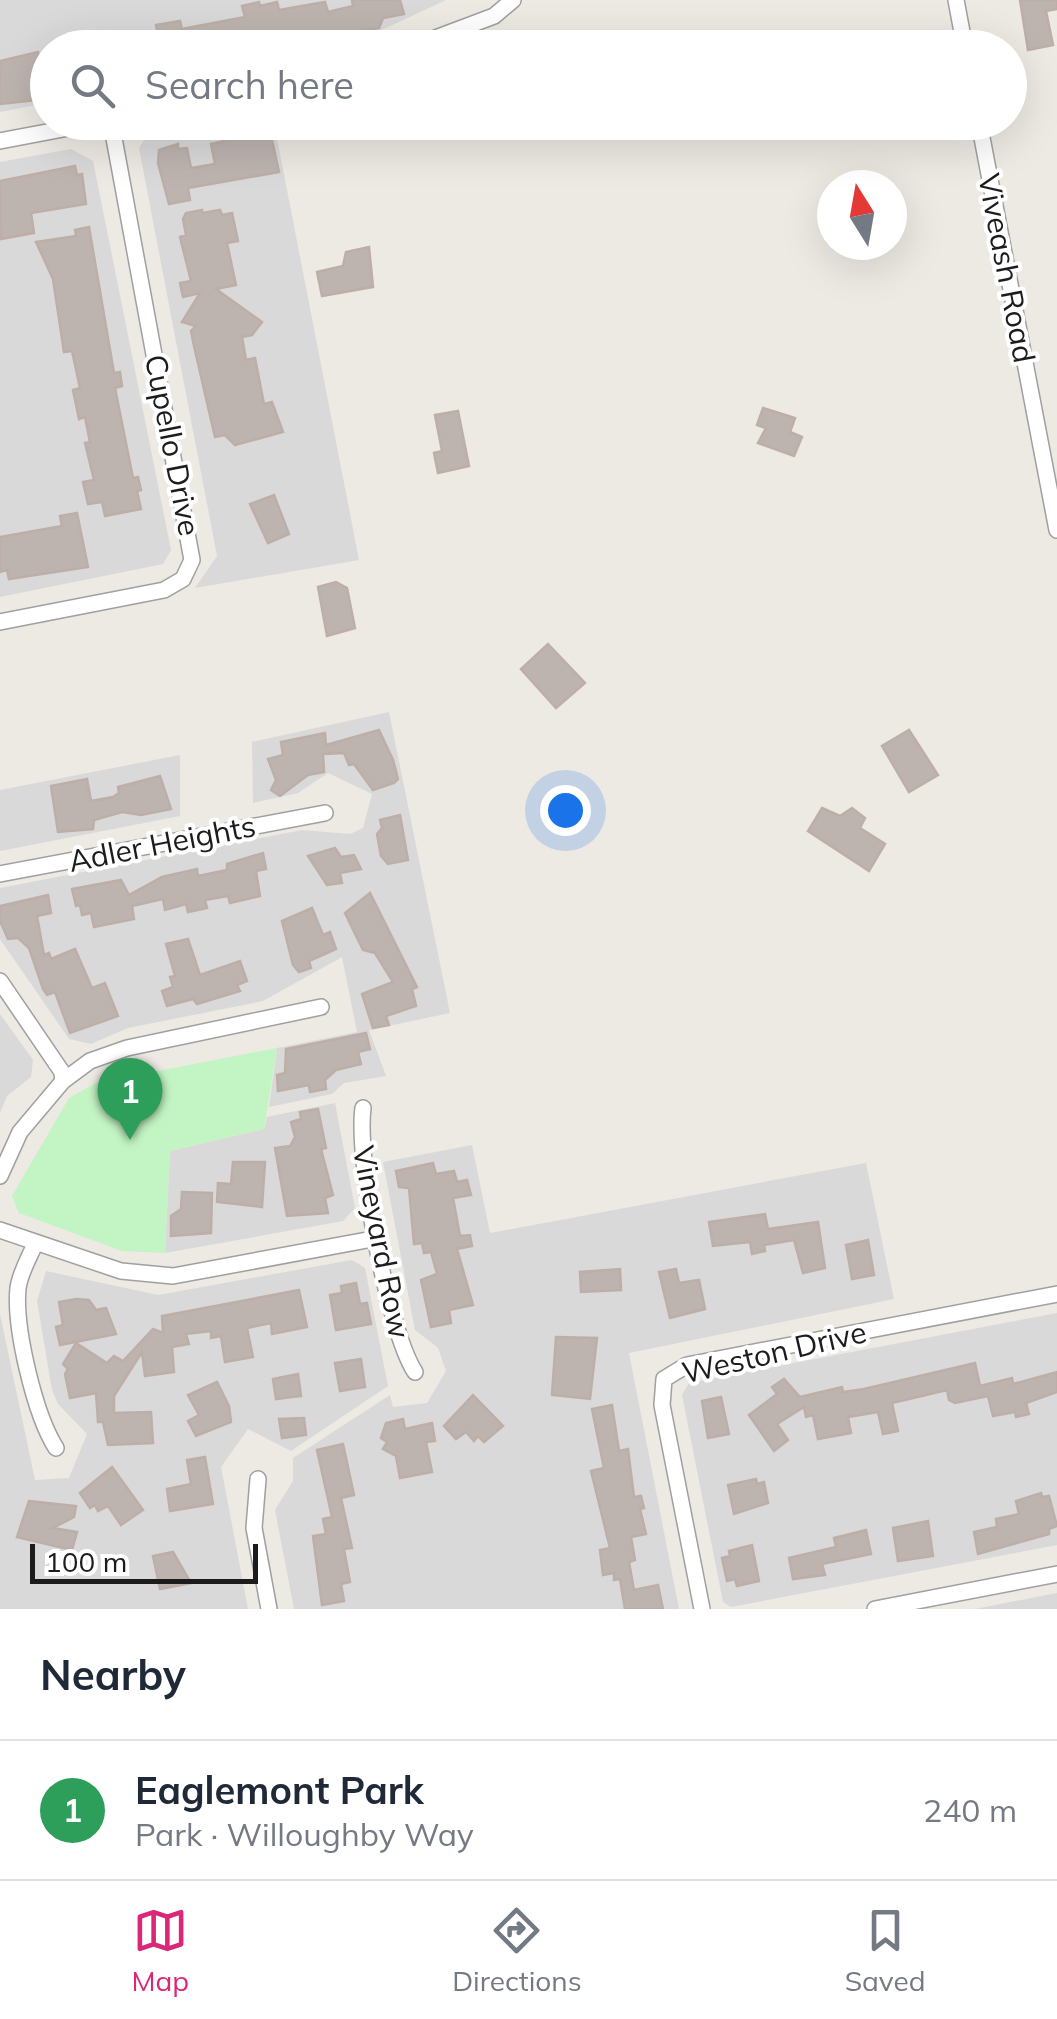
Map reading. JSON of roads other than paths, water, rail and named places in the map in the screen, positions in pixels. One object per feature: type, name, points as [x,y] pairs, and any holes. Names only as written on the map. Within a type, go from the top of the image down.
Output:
[{"type":"street","points":[[457,30],[494,16],[513,0]]},
{"type":"street","points":[[956,0],[962,30]]},
{"type":"street","points":[[0,141],[30,135]]},
{"type":"street","name":"Cupello Drive","points":[[0,622],[164,590],[183,579],[192,560],[114,140]]},
{"type":"street","name":"Viveash Road","points":[[982,140],[1057,530]]},
{"type":"street","name":"Adler Heights","points":[[0,874],[325,813]]},
{"type":"street","points":[[0,981],[62,1072],[63,1082]]},
{"type":"street","points":[[0,1176],[20,1132],[63,1082],[90,1061],[127,1048],[321,1007]]},
{"type":"street","name":"Vineyard Row","points":[[364,1108],[360,1141],[378,1238],[399,1342],[416,1372]]},
{"type":"street","points":[[0,1230],[121,1271],[173,1276],[378,1238]]},
{"type":"street","points":[[36,1244],[18,1285],[19,1314],[41,1425],[56,1448]]},
{"type":"street","name":"Weston Drive","points":[[702,1609],[662,1405],[664,1379],[688,1366],[1057,1294]]},
{"type":"street","points":[[258,1479],[254,1528],[270,1609]]},
{"type":"street","points":[[875,1609],[1057,1574]]},
{"type":"place","name":"Eaglemont Park","points":[[130,1140]]}]
